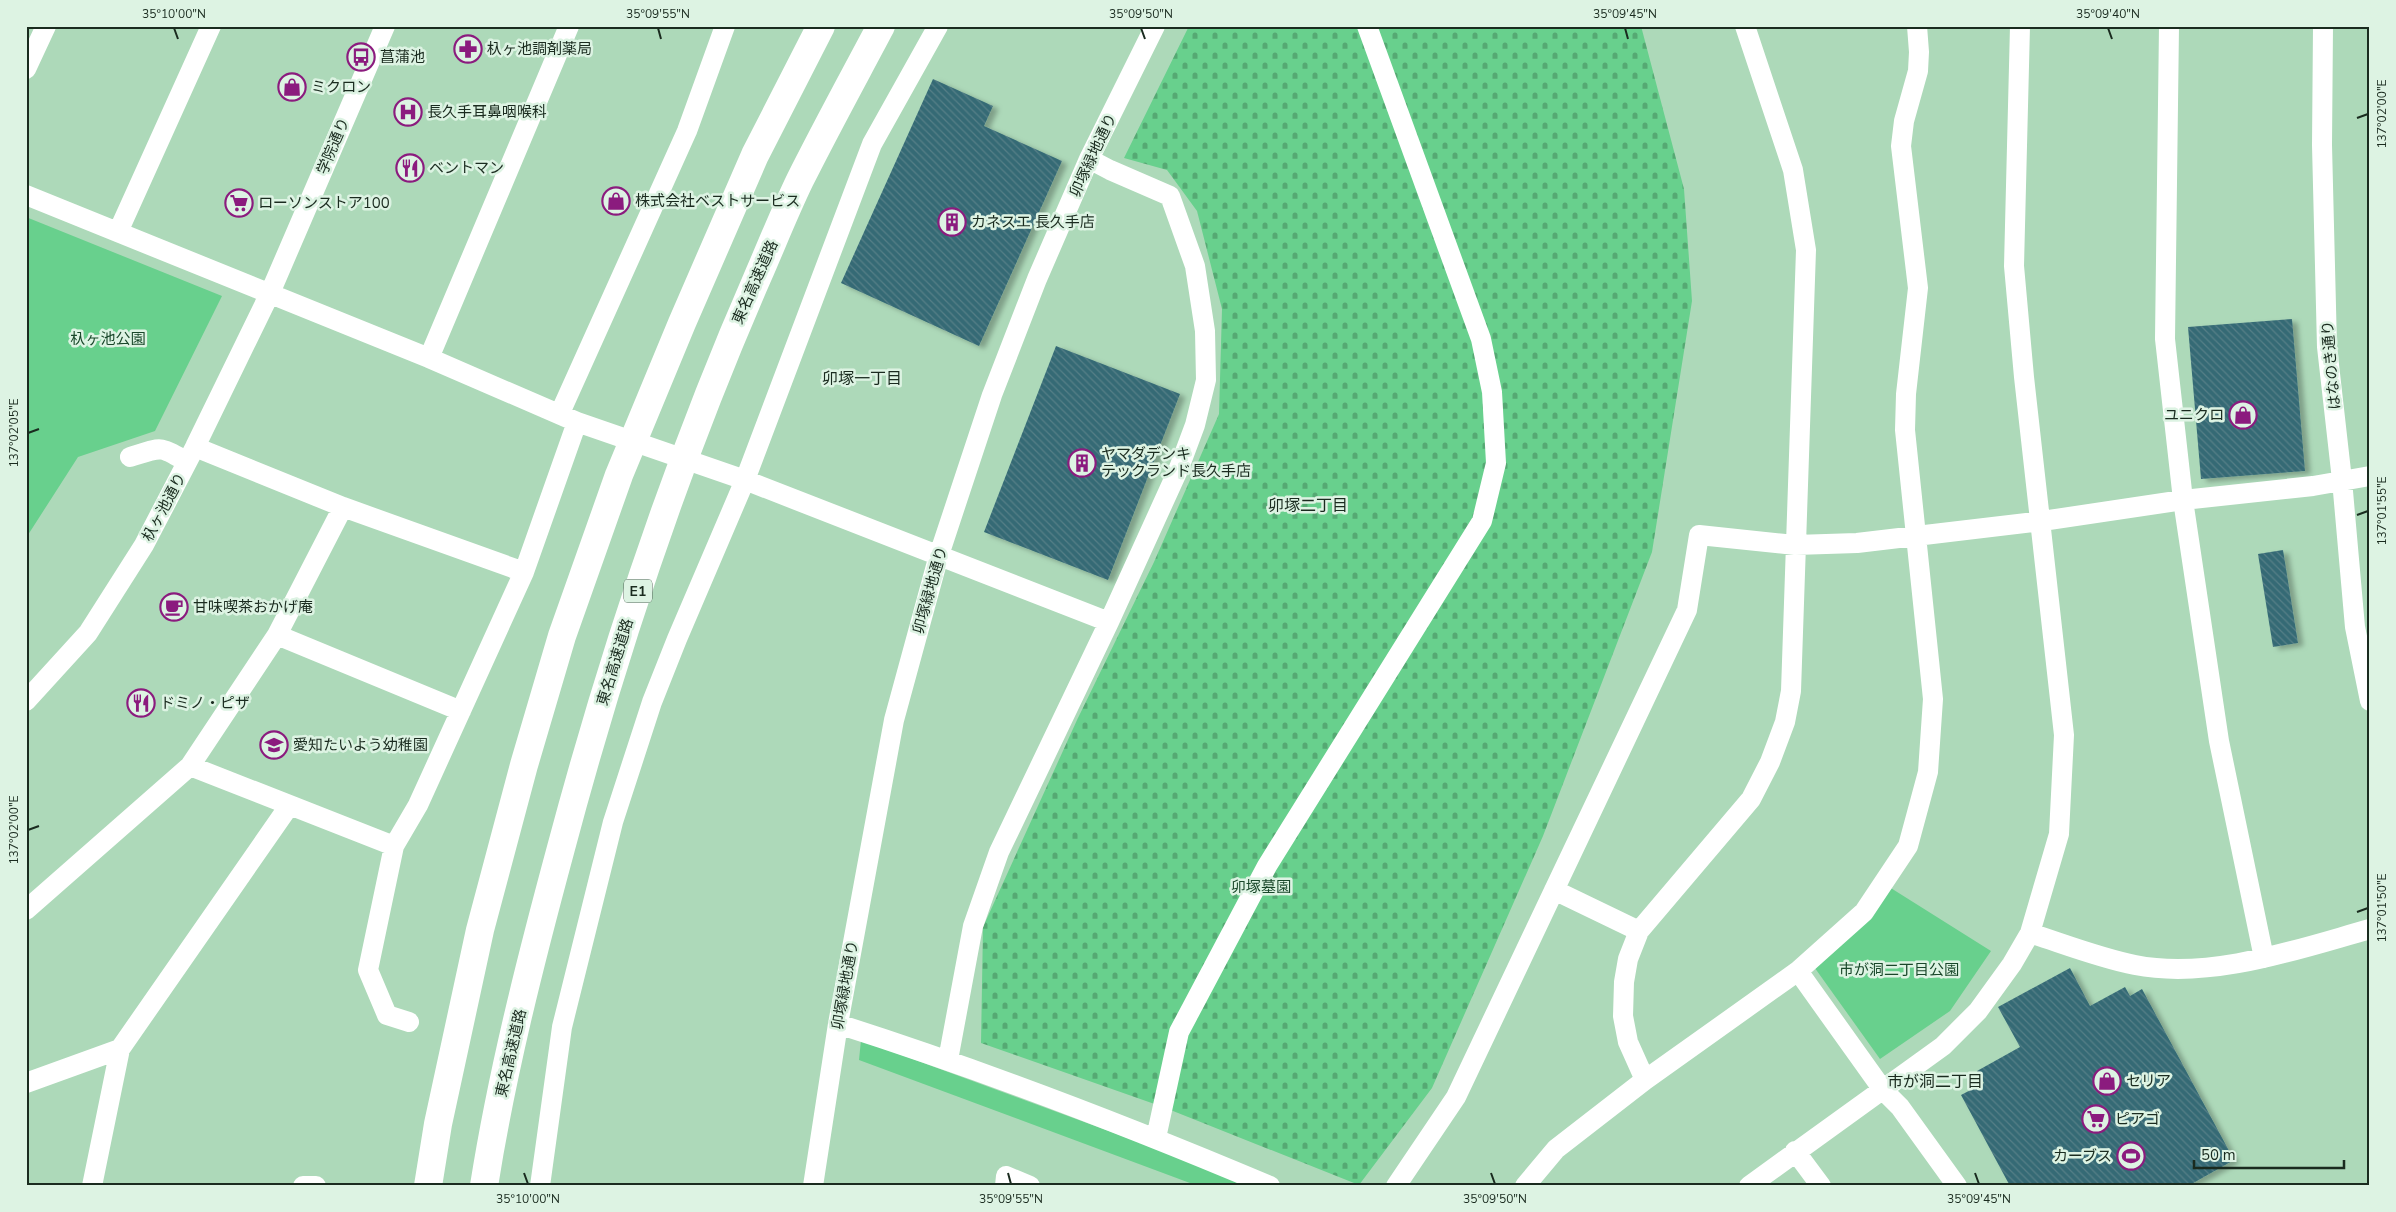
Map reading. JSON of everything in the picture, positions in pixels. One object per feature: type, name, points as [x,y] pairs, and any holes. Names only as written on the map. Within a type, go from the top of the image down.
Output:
[{"type":"highway","points":[[428,1186],[438,1124],[480,930],[524,765],[562,636],[618,475],[682,323],[755,155],[821,26]]},
{"type":"highway","name":"東名高速道路","points":[[484,1186],[492,1140],[538,931],[606,690],[665,509],[727,346],[800,181],[881,26]]},
{"type":"street","points":[[26,69],[46,26]]},
{"type":"street","points":[[118,232],[211,26]]},
{"type":"street","name":"学院通り","points":[[270,293],[384,26]]},
{"type":"street","points":[[429,358],[569,26]]},
{"type":"street","points":[[409,1022],[387,1015],[368,970],[394,846],[418,805],[524,572],[568,417],[687,131],[725,26]]},
{"type":"street","points":[[540,1186],[562,1026],[613,822],[652,702],[745,480],[872,144],[938,26]]},
{"type":"street","name":"卯塚緑地通り","points":[[813,1186],[838,1024],[894,720],[939,555],[992,395],[1036,279],[1089,159],[1155,26]]},
{"type":"street","points":[[1156,1138],[1179,1032],[1267,866],[1482,521],[1496,464],[1492,392],[1481,339],[1367,26]]},
{"type":"street","points":[[1645,1080],[1628,1042],[1624,1016],[1624,982],[1628,958],[1639,931],[1750,799],[1770,762],[1784,722],[1791,691],[1806,250],[1793,170],[1745,26]]},
{"type":"street","points":[[1525,1186],[1556,1149],[1645,1080],[1798,971],[1864,912],[1908,846],[1928,772],[1933,699],[1918,536],[1905,430],[1906,394],[1918,288],[1901,146],[1904,121],[1918,71],[1920,52],[1917,26]]},
{"type":"street","points":[[1749,1186],[1943,1046],[1978,1011],[2012,964],[2030,933],[2059,834],[2064,735],[2042,521],[2024,377],[2014,266],[2020,26]]},
{"type":"street","points":[[2169,26],[2165,338],[2182,500],[2219,741],[2264,958]]},
{"type":"street","name":"はなのき通り","points":[[2323,26],[2322,145],[2327,346],[2342,480],[2355,627],[2370,701]]},
{"type":"street","points":[[948,1060],[973,926],[999,852],[1109,622],[1179,468],[1194,425],[1206,380],[1205,331],[1196,266],[1170,196],[1089,159]]},
{"type":"street","points":[[26,196],[270,293],[568,417],[745,480],[1109,622]]},
{"type":"street","name":"杁ヶ池通り","points":[[26,701],[88,633],[144,545],[270,293]]},
{"type":"street","points":[[130,457],[158,449],[191,454],[343,506],[524,572]]},
{"type":"street","points":[[1396,1186],[1456,1097],[1686,610],[1700,535],[1796,545],[1857,543],[2042,521],[2182,500],[2313,486],[2370,476]]},
{"type":"street","points":[[26,910],[190,766],[277,635],[343,506]]},
{"type":"street","points":[[277,635],[460,711]]},
{"type":"street","points":[[190,766],[394,846]]},
{"type":"street","points":[[92,1186],[120,1049],[289,806]]},
{"type":"street","points":[[1554,890],[1639,931]]},
{"type":"street","points":[[2030,933],[2136,965],[2194,969],[2264,958],[2370,929]]},
{"type":"street","points":[[1798,971],[1883,1090],[1900,1108],[1958,1186]]},
{"type":"street","points":[[838,1024],[948,1060],[1156,1138],[1270,1186]]},
{"type":"street","points":[[26,1083],[120,1049]]},
{"type":"street","points":[[1795,1151],[1821,1186]]},
{"type":"street","points":[[1005,1186],[1006,1176],[1030,1186]]},
{"type":"street","points":[[303,1186],[316,1186]]},
{"type":"green space","name":"卯塚墓園","points":[[1189,26],[1641,26],[1684,189],[1692,301],[1652,552],[1543,836],[1432,1088],[1359,1185],[1163,1107],[981,1043],[983,927],[1077,720],[1154,562],[1219,414],[1222,309],[1197,211],[1167,170],[1124,158]]},
{"type":"green space","name":"杁ヶ池公園","points":[[26,217],[222,296],[155,431],[78,457],[26,538]]},
{"type":"green space","name":"市が洞二丁目公園","points":[[1886,885],[1991,951],[1950,1011],[1880,1059],[1812,964]]},
{"type":"green space","points":[[861,1040],[1155,1148],[1251,1186],[1198,1186],[859,1060]]},
{"type":"building","name":"カネスエ 長久手店","points":[[933,79],[993,106],[984,126],[1062,161],[979,346],[841,283]]},
{"type":"building","points":[[2292,319],[2305,471],[2201,479],[2188,327]]},
{"type":"building","name":"ヤマダデンキ テックランド長久手店","points":[[1056,346],[1180,394],[1108,580],[984,532]]},
{"type":"building","points":[[2283,550],[2298,643],[2273,647],[2258,554]]},
{"type":"building","points":[[2070,968],[2090,1006],[2125,987],[2130,996],[2142,989],[2234,1160],[2188,1186],[2010,1186],[1961,1095],[1984,1083],[1977,1071],[2020,1047],[1998,1007]]},
{"type":"place","name":"杁ヶ池調剤薬局","points":[[468,49]]},
{"type":"place","name":"菖蒲池","points":[[361,57]]},
{"type":"place","name":"ミクロン","points":[[292,87]]},
{"type":"place","name":"長久手耳鼻咽喉科","points":[[408,112]]},
{"type":"place","name":"ベントマン","points":[[410,168]]},
{"type":"place","name":"株式会社ベストサービス","points":[[616,201]]},
{"type":"place","name":"ローソンストア100","points":[[239,203]]},
{"type":"place","name":"カネスエ 長久手店","points":[[952,222]]},
{"type":"place","name":"ユニクロ","points":[[2243,415]]},
{"type":"place","name":"ヤマダデンキ テックランド長久手店","points":[[1082,463]]},
{"type":"place","name":"甘味喫茶おかげ庵","points":[[174,607]]},
{"type":"place","name":"ドミノ・ピザ","points":[[141,703]]},
{"type":"place","name":"愛知たいよう幼稚園","points":[[274,745]]},
{"type":"place","name":"セリア","points":[[2107,1081]]},
{"type":"place","name":"ピアゴ","points":[[2096,1119]]},
{"type":"place","name":"カーブス","points":[[2131,1156]]},
{"type":"district","name":"卯塚一丁目","points":[[862,378]]},
{"type":"district","name":"卯塚二丁目","points":[[1308,505]]},
{"type":"district","name":"市が洞二丁目","points":[[1935,1081]]}]
